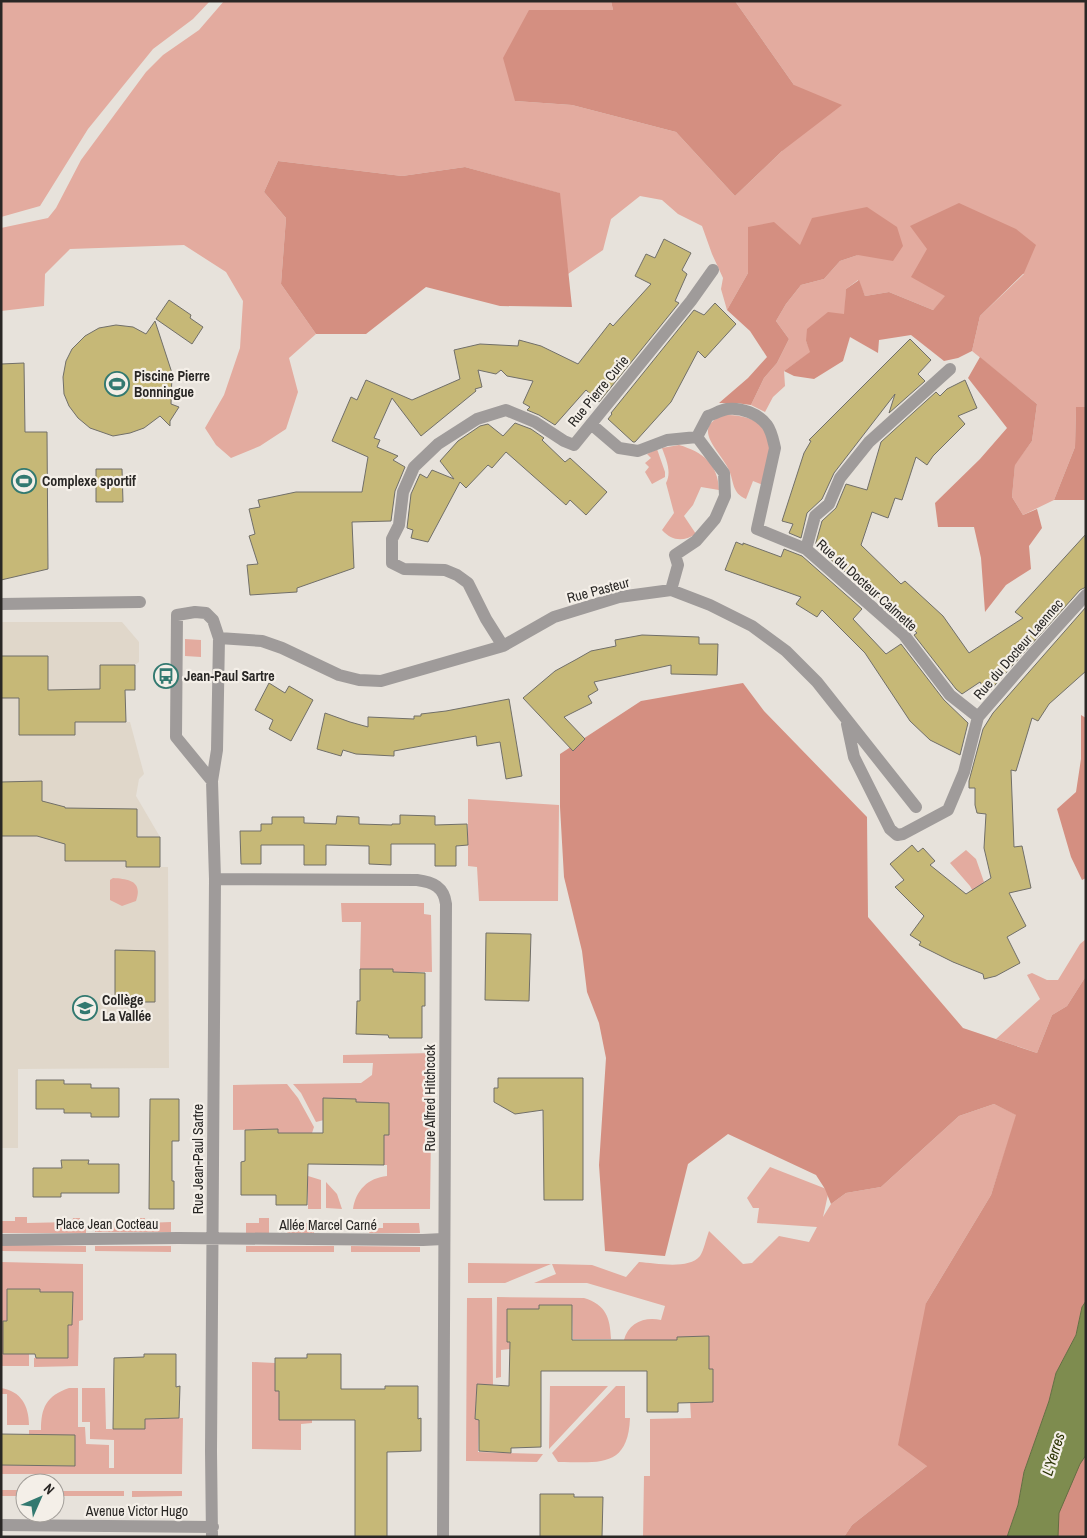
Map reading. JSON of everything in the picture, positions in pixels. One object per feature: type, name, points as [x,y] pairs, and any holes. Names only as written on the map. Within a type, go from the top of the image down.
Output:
[{"type":"street","name":"Rue Pierre Curie","points":[[503,646],[486,619],[468,582],[445,570],[404,569],[392,563],[392,539],[399,525],[402,492],[414,467],[438,444],[477,419],[506,410],[535,422],[564,441],[574,445],[713,270]]},
{"type":"street","points":[[806,548],[815,516],[829,504],[840,478],[869,442],[950,368]]},
{"type":"street","name":"Rue du Docteur Calmette","points":[[697,436],[708,416],[727,409],[741,409],[767,424],[775,448],[757,529],[806,548],[904,635],[950,695],[978,718]]},
{"type":"street","points":[[591,424],[619,448],[638,451],[667,440],[697,436],[724,473],[725,496],[715,519],[696,541],[675,555],[678,565],[671,590]]},
{"type":"street","name":"Rue Pasteur","points":[[219,638],[262,641],[282,648],[338,675],[359,680],[381,681],[503,646],[554,617],[619,597],[671,590],[710,605],[752,626],[792,657],[817,682],[916,807]]},
{"type":"street","name":"Rue du Docteur Laennec","points":[[847,720],[854,757],[890,829],[897,834],[904,834],[948,810],[964,772],[978,718],[1086,595]]},
{"type":"street","points":[[1,604],[140,602]]},
{"type":"street","name":"Rue Jean-Paul Sartre","points":[[212,781],[176,737],[177,615],[195,612],[206,613],[213,620],[219,638],[217,750],[212,781],[215,879],[212,1532]]},
{"type":"street","name":"Rue Alfred Hitchcock","points":[[215,879],[417,880],[434,884],[442,891],[446,904],[443,1537]]},
{"type":"street","name":"Allée Marcel Carné","points":[[213,1239],[443,1239]]},
{"type":"street","name":"Place Jean Cocteau","points":[[1,1240],[213,1239]]},
{"type":"street","name":"Avenue Victor Hugo","points":[[1,1525],[212,1532]]},
{"type":"shaded area","points":[[1,1],[210,1],[193,19],[153,49],[88,129],[40,206],[1,217]]},
{"type":"shaded area","points":[[224,1],[611,1],[613,10],[515,101],[572,105],[676,132],[735,196],[782,151],[794,85],[735,1],[1086,1],[1086,407],[1076,408],[1075,447],[1054,500],[1023,515],[1012,497],[1015,464],[1032,441],[1037,404],[972,351],[980,316],[1024,274],[927,249],[946,296],[933,310],[889,292],[865,296],[858,280],[846,289],[845,314],[806,341],[811,352],[784,371],[785,386],[773,397],[765,412],[751,405],[764,378],[777,363],[789,339],[776,321],[801,285],[824,279],[840,261],[857,255],[800,246],[748,227],[748,273],[727,310],[721,289],[723,278],[702,226],[678,214],[662,200],[640,196],[611,219],[603,250],[568,274],[559,193],[465,167],[402,176],[278,161],[264,192],[286,218],[281,284],[316,334],[289,358],[298,392],[286,429],[260,446],[231,458],[216,445],[205,428],[224,395],[240,348],[243,301],[226,272],[184,245],[70,249],[45,274],[44,306],[1,311],[1,228],[48,218],[56,208],[81,160],[146,72],[163,55],[199,30]]},
{"type":"shaded area","points":[[611,1],[735,1],[794,85],[842,105],[782,151],[735,196],[676,132],[572,105],[515,101],[503,58],[529,10],[613,10]]},
{"type":"shaded area","points":[[278,161],[402,176],[465,167],[560,193],[572,307],[500,306],[426,287],[366,334],[316,334],[281,284],[286,218],[264,192]]},
{"type":"shaded area","points":[[959,203],[1016,229],[1036,245],[1024,273],[980,316],[972,351],[958,358],[944,361],[911,335],[879,340],[878,353],[850,337],[843,361],[814,379],[794,376],[784,371],[810,352],[806,341],[807,329],[828,312],[844,314],[846,289],[859,280],[865,296],[889,292],[933,310],[945,296],[911,277],[927,249],[910,226]]},
{"type":"shaded area","points":[[867,207],[897,227],[903,246],[893,261],[858,255],[840,261],[824,279],[801,285],[776,321],[789,339],[777,363],[764,378],[751,405],[719,403],[748,378],[767,357],[750,331],[727,310],[748,273],[748,227],[774,222],[800,245],[812,218]]},
{"type":"shaded area","points":[[980,357],[1037,404],[1032,441],[1015,465],[1012,497],[1023,515],[1037,509],[1042,528],[1029,546],[1031,569],[1006,585],[985,612],[981,558],[974,527],[938,527],[935,503],[980,459],[1007,428],[968,378]]},
{"type":"shaded area","points":[[1076,407],[1086,407],[1086,500],[1054,500],[1075,447]]},
{"type":"shaded area","points":[[724,415],[746,417],[753,420],[764,428],[768,434],[770,442],[763,485],[753,481],[746,499],[738,494],[729,470],[710,440],[708,433],[709,426],[714,420]]},
{"type":"shaded area","points":[[679,445],[695,451],[708,460],[716,473],[719,490],[701,487],[693,505],[684,516],[696,534],[682,539],[674,538],[662,530],[674,513],[666,483],[668,479],[668,466],[662,448]]},
{"type":"shaded area","points":[[657,449],[665,477],[652,484],[645,472],[649,467],[645,463],[651,458],[647,454]]},
{"type":"shaded area","points":[[1,622],[122,622],[139,642],[139,662],[135,665],[135,690],[125,690],[126,722],[130,722],[144,774],[139,779],[136,796],[160,837],[160,867],[168,867],[169,1068],[18,1069],[18,1148],[1,1148]]},
{"type":"shaded area","points":[[185,639],[201,640],[201,657],[185,656]]},
{"type":"shaded area","points":[[743,683],[764,711],[867,817],[868,917],[963,1028],[1037,1053],[1052,1015],[1067,1006],[1086,976],[1086,1301],[1082,1307],[1076,1335],[1056,1373],[1049,1401],[1024,1472],[1018,1505],[1007,1537],[844,1537],[852,1525],[927,1466],[898,1445],[926,1303],[991,1195],[1016,1115],[994,1104],[959,1116],[881,1187],[846,1193],[831,1204],[825,1189],[816,1175],[728,1134],[688,1164],[665,1256],[605,1251],[599,1165],[606,1058],[599,1023],[587,992],[582,951],[564,877],[560,807],[560,754],[641,701]]},
{"type":"shaded area","points":[[1081,715],[1086,718],[1086,878],[1082,880],[1071,857],[1057,809],[1076,792],[1081,759]]},
{"type":"shaded area","points":[[468,799],[559,805],[558,901],[479,901],[477,867],[468,866]]},
{"type":"shaded area","points":[[966,850],[976,859],[984,882],[982,883],[986,890],[978,901],[970,886],[950,863]]},
{"type":"shaded area","points":[[113,878],[129,880],[136,885],[138,894],[136,901],[122,906],[110,900],[110,880]]},
{"type":"shaded area","points":[[341,903],[424,903],[424,914],[431,915],[432,972],[393,972],[393,969],[360,969],[361,922],[342,922]]},
{"type":"shaded area","points":[[1086,939],[1086,976],[1067,1006],[1052,1015],[1037,1053],[996,1039],[1040,999],[1027,975],[1032,973],[1047,980],[1058,980],[1080,944]]},
{"type":"shaded area","points":[[432,1053],[430,1209],[353,1209],[357,1196],[364,1186],[374,1179],[387,1176],[387,1165],[384,1165],[384,1135],[356,1102],[323,1098],[324,1120],[316,1122],[301,1093],[293,1084],[361,1083],[372,1075],[373,1063],[343,1063],[343,1055]]},
{"type":"shaded area","points":[[287,1084],[298,1098],[314,1127],[312,1133],[278,1133],[278,1129],[233,1130],[233,1085]]},
{"type":"shaded area","points":[[994,1104],[1017,1115],[991,1195],[926,1303],[927,1466],[852,1525],[844,1537],[643,1537],[644,1476],[650,1476],[650,1419],[691,1418],[690,1400],[694,1402],[713,1402],[713,1369],[709,1369],[709,1337],[678,1337],[677,1340],[624,1340],[629,1329],[638,1322],[649,1319],[661,1320],[665,1306],[587,1283],[534,1283],[556,1274],[552,1264],[592,1265],[626,1277],[639,1262],[671,1265],[688,1263],[700,1256],[709,1231],[743,1264],[752,1263],[779,1236],[809,1242],[817,1227],[757,1223],[759,1208],[753,1208],[747,1198],[770,1167],[829,1190],[823,1217],[831,1204],[846,1193],[881,1187],[959,1116]]},
{"type":"shaded area","points":[[308,1176],[321,1180],[321,1209],[308,1209]]},
{"type":"shaded area","points":[[326,1182],[337,1194],[342,1209],[326,1208]]},
{"type":"shaded area","points":[[15,1217],[27,1217],[27,1223],[72,1222],[73,1218],[80,1218],[80,1223],[86,1223],[86,1233],[1,1233],[1,1221],[15,1221]]},
{"type":"shaded area","points":[[136,1218],[145,1218],[145,1223],[171,1222],[171,1232],[95,1232],[95,1222],[136,1221]]},
{"type":"shaded area","points":[[259,1218],[269,1218],[269,1233],[246,1233],[246,1223],[259,1223]]},
{"type":"shaded area","points":[[287,1223],[314,1223],[314,1233],[287,1233]]},
{"type":"shaded area","points":[[383,1223],[419,1223],[420,1233],[369,1233],[369,1228],[383,1228]]},
{"type":"shaded area","points":[[1,1245],[86,1246],[86,1252],[1,1251]]},
{"type":"shaded area","points":[[95,1246],[171,1246],[171,1252],[95,1251]]},
{"type":"shaded area","points":[[246,1246],[334,1246],[334,1252],[246,1252]]},
{"type":"shaded area","points":[[351,1246],[420,1247],[420,1252],[351,1252]]},
{"type":"shaded area","points":[[1,1262],[83,1264],[83,1320],[79,1321],[78,1366],[34,1367],[34,1358],[68,1358],[68,1325],[72,1325],[73,1293],[40,1292],[40,1289],[7,1289],[7,1321],[3,1354],[29,1354],[29,1366],[1,1366]]},
{"type":"shaded area","points":[[468,1263],[551,1264],[505,1283],[468,1283]]},
{"type":"shaded area","points":[[497,1297],[584,1298],[602,1308],[608,1318],[611,1339],[573,1339],[572,1305],[540,1305],[539,1309],[507,1309],[507,1342],[510,1342],[510,1349],[501,1350],[501,1377],[496,1378]]},
{"type":"shaded area","points":[[467,1298],[492,1298],[493,1385],[477,1385],[475,1419],[479,1420],[478,1452],[543,1454],[537,1462],[466,1461]]},
{"type":"shaded area","points":[[252,1362],[275,1363],[275,1391],[279,1391],[279,1420],[312,1420],[312,1423],[301,1424],[301,1450],[252,1449]]},
{"type":"shaded area","points":[[550,1386],[608,1386],[549,1449]]},
{"type":"shaded area","points":[[616,1386],[625,1386],[625,1418],[630,1418],[628,1435],[624,1446],[617,1454],[598,1462],[558,1462],[552,1453]]},
{"type":"shaded area","points":[[1,1388],[14,1392],[19,1396],[25,1406],[29,1425],[7,1425],[7,1394],[1,1394]]},
{"type":"shaded area","points":[[69,1388],[78,1388],[78,1427],[85,1427],[86,1444],[109,1445],[109,1468],[114,1468],[114,1440],[90,1439],[90,1422],[82,1422],[82,1388],[105,1388],[106,1429],[145,1429],[145,1419],[183,1418],[182,1474],[1,1474],[1,1465],[75,1466],[75,1435],[29,1435],[29,1430],[41,1430],[42,1415],[46,1404],[61,1391]]},
{"type":"shaded area","points":[[1086,1399],[1086,1537],[1044,1537]]},
{"type":"shaded area","points":[[1,1490],[15,1490],[15,1496],[1,1496]]},
{"type":"shaded area","points":[[65,1491],[124,1491],[124,1496],[65,1496]]},
{"type":"shaded area","points":[[132,1491],[182,1491],[182,1496],[132,1497]]},
{"type":"water","name":"L'Yerres","points":[[1086,1301],[1086,1455],[1080,1464],[1059,1513],[1058,1537],[1007,1537],[1018,1505],[1024,1472],[1049,1401],[1056,1373],[1076,1335],[1082,1307]]},
{"type":"building","points":[[664,239],[691,253],[682,270],[687,274],[675,301],[679,303],[599,402],[586,390],[555,425],[527,410],[530,407],[523,403],[533,381],[507,376],[501,370],[496,374],[478,370],[482,387],[475,389],[476,391],[421,436],[392,398],[374,438],[380,440],[377,447],[398,456],[393,460],[405,467],[395,491],[391,521],[352,522],[354,568],[297,588],[297,592],[250,595],[247,565],[258,564],[249,536],[255,534],[249,509],[260,507],[258,500],[296,492],[362,492],[368,457],[332,441],[351,397],[357,400],[366,380],[412,400],[460,379],[454,350],[480,344],[518,346],[519,340],[541,346],[578,364],[610,323],[613,326],[651,284],[635,276],[646,254],[655,258]]},
{"type":"building","points":[[169,300],[191,315],[190,318],[203,327],[192,344],[156,319]]},
{"type":"building","points":[[715,303],[736,324],[705,358],[698,351],[671,402],[633,442],[608,419],[611,413],[694,310],[704,315]]},
{"type":"building","name":"Piscine Pierre Bonningue","points":[[155,321],[172,373],[171,404],[179,407],[170,421],[170,426],[160,416],[144,428],[113,436],[90,428],[78,418],[69,406],[64,394],[63,377],[66,361],[72,349],[85,336],[99,328],[116,325],[133,327],[146,334]]},
{"type":"building","points":[[910,339],[931,360],[918,374],[925,381],[889,413],[895,394],[834,473],[822,499],[807,513],[801,538],[789,533],[793,524],[782,521],[804,453],[811,441],[809,440]]},
{"type":"building","name":"Complexe sportif","points":[[24,363],[25,432],[47,432],[48,569],[1,580],[1,364]]},
{"type":"building","points":[[965,380],[977,408],[958,416],[965,424],[933,456],[927,465],[916,457],[902,500],[895,498],[888,518],[872,512],[861,545],[901,584],[905,581],[943,616],[969,653],[1023,618],[1015,612],[1086,534],[1086,587],[1080,590],[987,694],[980,682],[962,694],[956,689],[914,635],[917,633],[876,595],[874,597],[815,546],[822,521],[836,508],[846,484],[867,490],[881,442],[936,392],[940,396],[947,389]]},
{"type":"building","points":[[515,423],[531,429],[544,438],[542,440],[565,462],[570,458],[607,492],[586,515],[570,500],[566,505],[506,452],[492,468],[488,465],[466,488],[460,482],[428,542],[411,538],[413,530],[407,528],[411,494],[420,474],[427,478],[432,470],[454,479],[440,461],[458,441],[480,426],[488,424],[503,436]]},
{"type":"building","points":[[96,469],[122,469],[123,502],[96,502]]},
{"type":"building","points":[[736,542],[781,557],[784,549],[802,556],[862,609],[853,619],[886,654],[901,644],[944,700],[968,723],[960,755],[930,740],[910,721],[865,653],[822,610],[817,617],[796,604],[801,597],[725,570]]},
{"type":"building","points":[[1086,607],[1086,671],[1049,704],[1038,721],[1032,718],[1016,771],[1011,770],[1014,847],[1022,846],[1031,888],[1009,893],[1026,926],[1007,937],[1020,963],[996,976],[984,979],[983,974],[919,945],[921,942],[910,935],[924,916],[895,887],[904,880],[890,864],[912,845],[918,852],[923,848],[935,861],[930,865],[966,894],[991,878],[984,848],[986,814],[977,813],[975,788],[969,788],[969,781],[983,729],[993,713]]},
{"type":"building","points":[[642,635],[699,637],[699,644],[718,644],[717,675],[671,674],[671,665],[594,682],[598,690],[588,696],[592,703],[564,717],[585,739],[573,751],[523,698],[555,671],[591,651],[616,646],[615,640]]},
{"type":"building","points":[[1,656],[48,656],[48,690],[100,689],[100,665],[135,665],[135,690],[125,690],[126,722],[75,722],[75,735],[19,735],[19,698],[1,698]]},
{"type":"building","points":[[269,683],[285,693],[289,686],[313,700],[291,741],[269,729],[273,720],[255,710]]},
{"type":"building","points":[[509,699],[522,776],[506,779],[500,742],[477,746],[476,736],[394,751],[394,756],[356,754],[343,750],[341,756],[317,749],[325,713],[368,727],[368,717],[414,719],[414,716],[421,716],[421,714]]},
{"type":"building","points":[[42,781],[42,801],[65,808],[137,809],[137,837],[160,837],[160,867],[126,867],[126,861],[65,861],[65,844],[37,836],[1,836],[1,782]]},
{"type":"building","points":[[400,815],[435,816],[435,825],[467,824],[468,845],[456,846],[456,866],[435,866],[435,844],[391,844],[391,865],[369,864],[369,846],[326,845],[326,865],[304,865],[304,845],[261,845],[261,864],[241,864],[240,831],[261,831],[261,824],[272,824],[272,817],[304,817],[304,823],[336,824],[337,816],[359,817],[359,824],[392,825],[400,824]]},
{"type":"building","points":[[486,933],[531,934],[529,1001],[485,1000]]},
{"type":"building","points":[[115,950],[155,951],[155,1002],[115,1002]]},
{"type":"building","points":[[360,969],[393,969],[393,972],[425,973],[425,1006],[422,1006],[422,1038],[389,1038],[388,1035],[356,1034],[357,1001],[360,1001]]},
{"type":"building","points":[[498,1078],[583,1078],[583,1200],[544,1200],[543,1110],[515,1114],[494,1102],[494,1088],[498,1088]]},
{"type":"building","points":[[36,1080],[64,1080],[64,1084],[91,1084],[91,1088],[119,1088],[119,1117],[91,1117],[91,1113],[64,1113],[64,1109],[36,1109]]},
{"type":"building","points":[[323,1098],[389,1103],[389,1135],[384,1135],[384,1165],[308,1164],[307,1205],[276,1205],[276,1195],[241,1195],[241,1162],[245,1161],[245,1130],[278,1129],[278,1133],[323,1133]]},
{"type":"building","points":[[150,1099],[179,1099],[179,1141],[172,1141],[174,1209],[149,1209]]},
{"type":"building","points":[[61,1160],[89,1160],[88,1164],[119,1164],[119,1193],[61,1193],[61,1197],[33,1197],[33,1168],[62,1168]]},
{"type":"building","points":[[7,1289],[73,1292],[72,1325],[68,1325],[68,1358],[36,1358],[35,1354],[3,1354],[3,1321],[7,1321]]},
{"type":"building","points":[[539,1305],[572,1305],[572,1340],[677,1340],[677,1337],[709,1336],[709,1369],[713,1369],[713,1402],[678,1403],[678,1412],[647,1412],[647,1371],[541,1371],[541,1447],[511,1448],[511,1453],[479,1451],[479,1420],[475,1419],[477,1384],[509,1386],[510,1342],[507,1342],[507,1309],[539,1309]]},
{"type":"building","points":[[144,1354],[176,1354],[176,1387],[180,1386],[179,1418],[145,1419],[145,1429],[113,1429],[114,1358],[144,1357]]},
{"type":"building","points":[[307,1354],[341,1354],[341,1389],[385,1389],[385,1386],[418,1386],[418,1419],[421,1418],[421,1451],[387,1452],[387,1537],[355,1537],[355,1420],[279,1420],[279,1391],[275,1391],[275,1358],[307,1358]]},
{"type":"building","points":[[1,1434],[75,1435],[75,1466],[1,1465]]},
{"type":"building","points":[[540,1494],[574,1494],[574,1497],[603,1497],[602,1537],[540,1537]]},
{"type":"place","name":"Piscine Pierre Bonningue","points":[[117,384]]},
{"type":"place","name":"Complexe sportif","points":[[24,481]]},
{"type":"place","name":"Jean-Paul Sartre","points":[[166,676]]},
{"type":"place","name":"Collège La Vallée","points":[[85,1008]]}]
